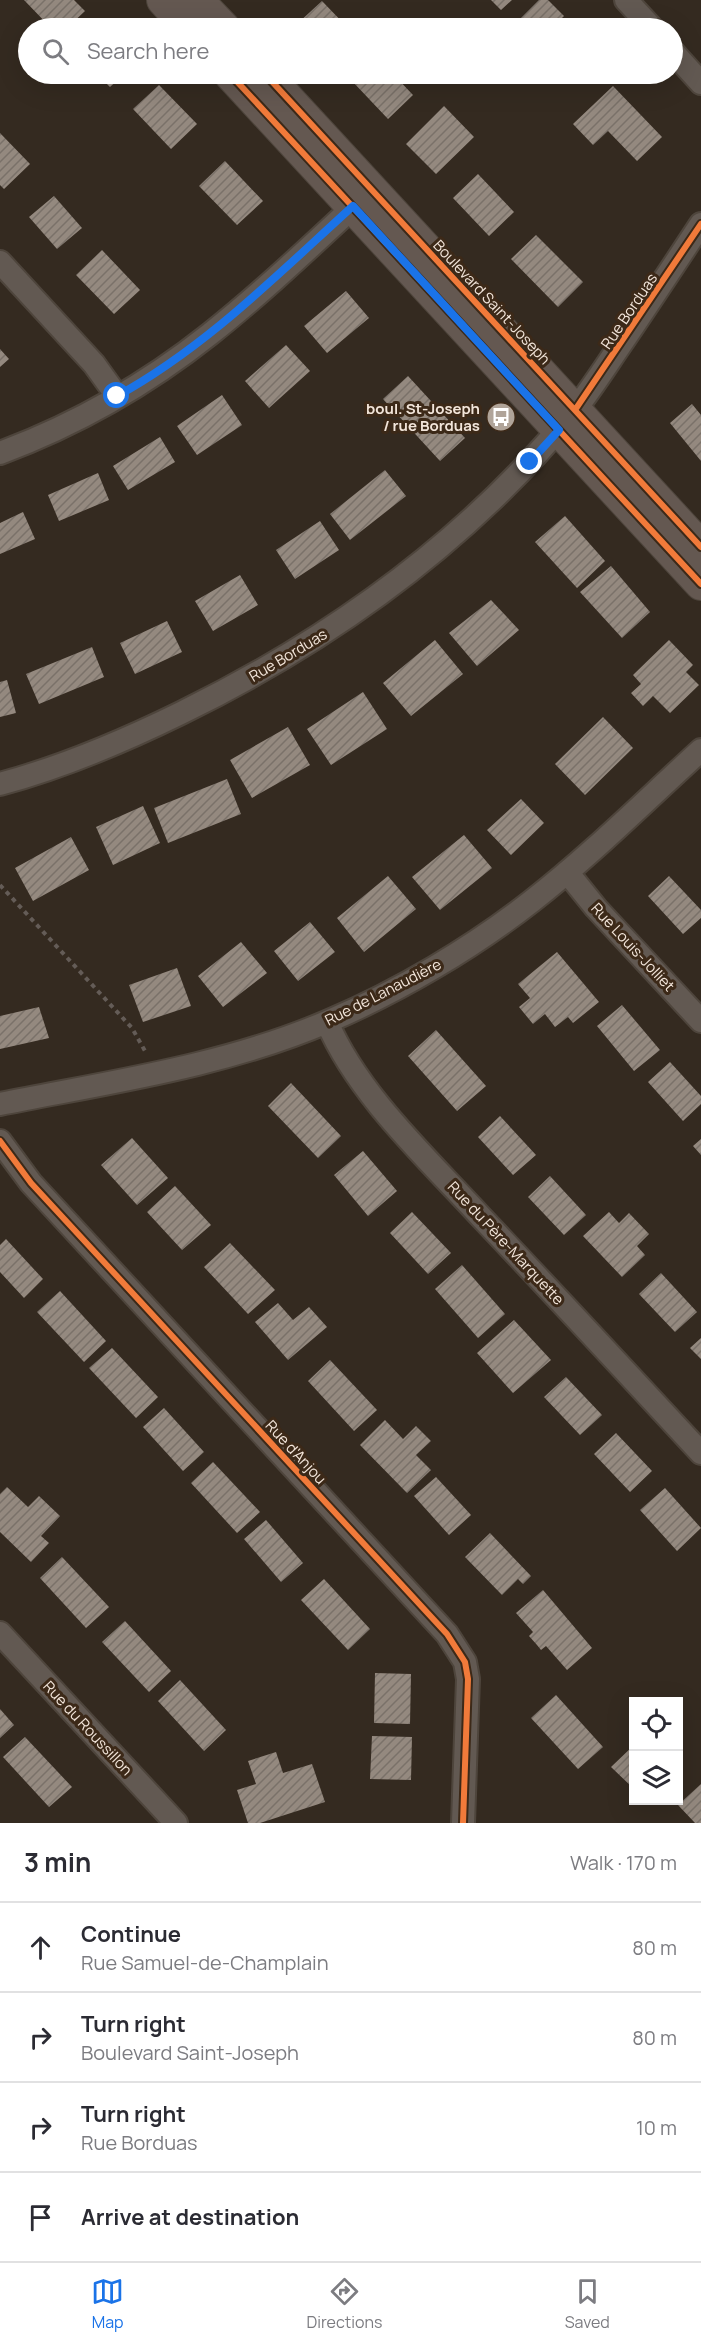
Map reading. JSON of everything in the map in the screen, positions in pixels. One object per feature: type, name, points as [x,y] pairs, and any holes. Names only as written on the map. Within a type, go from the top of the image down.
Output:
[{"type":"street","points":[[163,0],[180,18]]},
{"type":"street","points":[[197,0],[214,18]]},
{"type":"street","points":[[626,0],[643,18]]},
{"type":"street","points":[[683,63],[701,83]]},
{"type":"street","name":"Boulevard Saint-Joseph","points":[[241,84],[362,198],[567,420],[701,584]]},
{"type":"street","name":"Boulevard Saint-Joseph","points":[[273,84],[362,198]]},
{"type":"street","points":[[0,453],[62,426],[156,373],[210,334],[362,198]]},
{"type":"street","name":"Rue Borduas","points":[[0,784],[81,758],[216,696],[304,646],[367,604],[442,545],[494,498],[567,420],[701,224]]},
{"type":"street","points":[[0,262],[94,364],[117,396]]},
{"type":"street","name":"Boulevard Saint-Joseph","points":[[567,420],[701,547]]},
{"type":"street","name":"Rue de Lanaudière","points":[[0,1104],[245,1051],[327,1022],[378,997],[446,959],[516,913],[567,872],[701,750]]},
{"type":"street","name":"Rue Louis-Jolliet","points":[[567,872],[596,908],[701,1021]]},
{"type":"street","name":"Rue du Père-Marquette","points":[[327,1022],[346,1060],[371,1095],[701,1453]]},
{"type":"street","name":"Rue d'Anjou","points":[[0,1141],[31,1183],[457,1647],[465,1662],[469,1698],[463,1823]]},
{"type":"street","name":"Rue du Roussillon","points":[[0,1633],[176,1823]]},
{"type":"path","points":[[0,885],[132,1028],[147,1055]]},
{"type":"building","points":[[24,0],[74,0],[85,11],[78,18],[41,18]]},
{"type":"building","points":[[491,0],[512,0],[501,10]]},
{"type":"building","points":[[539,0],[548,0],[564,16],[562,18],[521,18]]},
{"type":"building","points":[[322,1],[338,18],[304,18]]},
{"type":"building","points":[[355,84],[403,84],[413,95],[388,119]]},
{"type":"building","points":[[159,85],[197,124],[171,149],[133,109]]},
{"type":"building","points":[[613,86],[662,137],[637,161],[608,131],[593,145],[573,124]]},
{"type":"building","points":[[444,106],[474,137],[436,174],[406,144]]},
{"type":"building","points":[[0,133],[30,164],[4,189],[0,185]]},
{"type":"building","points":[[225,161],[263,201],[237,225],[199,186]]},
{"type":"building","points":[[478,174],[514,212],[489,236],[453,198]]},
{"type":"building","points":[[54,196],[82,228],[57,249],[29,217]]},
{"type":"building","points":[[536,235],[583,282],[558,307],[511,259]]},
{"type":"building","points":[[102,250],[140,290],[114,314],[76,275]]},
{"type":"building","points":[[346,291],[369,318],[327,353],[304,326]]},
{"type":"building","points":[[286,345],[310,371],[269,408],[245,381]]},
{"type":"building","points":[[0,349],[9,359],[0,367]]},
{"type":"building","points":[[408,376],[465,438],[440,461],[383,399]]},
{"type":"building","points":[[222,395],[242,425],[197,455],[177,426]]},
{"type":"building","points":[[692,404],[701,415],[701,461],[670,423]]},
{"type":"building","points":[[160,437],[175,462],[128,490],[113,466]]},
{"type":"building","points":[[385,470],[406,496],[350,540],[330,514]]},
{"type":"building","points":[[98,473],[109,500],[59,521],[48,495]]},
{"type":"building","points":[[23,512],[35,539],[0,554],[0,523]]},
{"type":"building","points":[[565,516],[605,561],[577,588],[535,542]]},
{"type":"building","points":[[320,521],[339,550],[295,579],[276,550]]},
{"type":"building","points":[[611,566],[650,612],[622,638],[580,592]]},
{"type":"building","points":[[240,575],[258,605],[213,631],[195,601]]},
{"type":"building","points":[[491,600],[519,630],[477,666],[449,633]]},
{"type":"building","points":[[167,621],[182,652],[135,674],[120,643]]},
{"type":"building","points":[[435,640],[463,674],[411,716],[383,683]]},
{"type":"building","points":[[669,640],[693,665],[686,672],[699,685],[670,713],[653,696],[643,706],[631,693],[641,684],[633,675]]},
{"type":"building","points":[[92,647],[104,677],[39,704],[26,674]]},
{"type":"building","points":[[7,680],[16,713],[0,717],[0,682]]},
{"type":"building","points":[[363,692],[387,729],[331,765],[307,729]]},
{"type":"building","points":[[603,717],[633,748],[585,795],[555,764]]},
{"type":"building","points":[[288,727],[310,765],[252,798],[230,760]]},
{"type":"building","points":[[227,779],[241,814],[168,843],[154,808]]},
{"type":"building","points":[[521,799],[544,823],[511,855],[487,830]]},
{"type":"building","points":[[143,806],[160,843],[113,865],[96,827]]},
{"type":"building","points":[[464,835],[492,868],[440,910],[412,877]]},
{"type":"building","points":[[71,837],[89,870],[33,901],[15,868]]},
{"type":"building","points":[[388,876],[416,909],[364,952],[337,918]]},
{"type":"building","points":[[669,876],[701,910],[701,918],[683,934],[648,896]]},
{"type":"building","points":[[310,922],[335,952],[298,981],[274,951]]},
{"type":"building","points":[[241,942],[267,973],[223,1007],[198,976]]},
{"type":"building","points":[[557,952],[599,1002],[573,1023],[568,1017],[555,1027],[545,1014],[533,1024],[519,1007],[530,998],[518,984]]},
{"type":"building","points":[[177,968],[191,1006],[143,1022],[129,985]]},
{"type":"building","points":[[622,1005],[660,1050],[634,1071],[597,1026]]},
{"type":"building","points":[[39,1007],[49,1038],[0,1049],[0,1016]]},
{"type":"building","points":[[436,1030],[486,1086],[457,1111],[408,1056]]},
{"type":"building","points":[[670,1062],[701,1096],[701,1104],[683,1121],[648,1082]]},
{"type":"building","points":[[291,1083],[341,1136],[318,1158],[268,1106]]},
{"type":"building","points":[[500,1116],[536,1155],[513,1175],[478,1137]]},
{"type":"building","points":[[132,1138],[168,1178],[137,1205],[101,1165]]},
{"type":"building","points":[[701,1139],[701,1155],[693,1146]]},
{"type":"building","points":[[363,1151],[397,1191],[368,1216],[334,1175]]},
{"type":"building","points":[[550,1176],[586,1215],[564,1235],[528,1197]]},
{"type":"building","points":[[175,1186],[211,1225],[182,1250],[147,1212]]},
{"type":"building","points":[[412,1212],[451,1253],[428,1274],[390,1233]]},
{"type":"building","points":[[609,1212],[619,1223],[629,1213],[649,1234],[637,1246],[645,1255],[622,1277],[583,1236]]},
{"type":"building","points":[[6,1239],[43,1279],[24,1298],[0,1272],[0,1245]]},
{"type":"building","points":[[230,1243],[275,1290],[248,1314],[204,1267]]},
{"type":"building","points":[[462,1265],[505,1314],[478,1338],[435,1289]]},
{"type":"building","points":[[661,1273],[697,1312],[675,1332],[639,1294]]},
{"type":"building","points":[[60,1291],[106,1341],[84,1362],[37,1312]]},
{"type":"building","points":[[278,1303],[293,1320],[309,1307],[327,1327],[288,1360],[255,1322]]},
{"type":"building","points":[[514,1320],[551,1360],[513,1393],[477,1353]]},
{"type":"building","points":[[701,1338],[701,1359],[690,1348]]},
{"type":"building","points":[[112,1348],[158,1397],[136,1418],[89,1368]]},
{"type":"building","points":[[330,1360],[377,1410],[354,1431],[308,1381]]},
{"type":"building","points":[[566,1377],[602,1415],[580,1435],[544,1397]]},
{"type":"building","points":[[164,1408],[204,1452],[183,1471],[143,1427]]},
{"type":"building","points":[[385,1420],[403,1439],[416,1426],[431,1441],[416,1455],[431,1470],[407,1493],[360,1445]]},
{"type":"building","points":[[616,1433],[652,1471],[630,1492],[594,1454]]},
{"type":"building","points":[[213,1462],[260,1512],[237,1533],[191,1483]]},
{"type":"building","points":[[436,1477],[471,1515],[449,1535],[414,1496]]},
{"type":"building","points":[[7,1487],[28,1507],[39,1496],[60,1516],[41,1536],[49,1543],[31,1562],[0,1532],[0,1494]]},
{"type":"building","points":[[665,1488],[701,1528],[677,1551],[640,1510]]},
{"type":"building","points":[[266,1520],[303,1563],[281,1582],[244,1539]]},
{"type":"building","points":[[490,1533],[531,1576],[523,1584],[518,1579],[502,1595],[465,1557]]},
{"type":"building","points":[[62,1557],[109,1607],[86,1628],[40,1578]]},
{"type":"building","points":[[324,1579],[370,1629],[348,1650],[301,1600]]},
{"type":"building","points":[[543,1590],[592,1648],[567,1670],[546,1646],[541,1650],[529,1636],[533,1632],[516,1613]]},
{"type":"building","points":[[125,1621],[171,1671],[149,1692],[102,1642]]},
{"type":"building","points":[[375,1673],[411,1674],[410,1724],[374,1723]]},
{"type":"building","points":[[180,1680],[226,1730],[204,1751],[158,1701]]},
{"type":"building","points":[[556,1695],[603,1747],[578,1769],[531,1718]]},
{"type":"building","points":[[0,1709],[14,1725],[0,1738]]},
{"type":"building","points":[[372,1736],[412,1737],[411,1780],[370,1779]]},
{"type":"building","points":[[25,1737],[72,1787],[49,1807],[3,1757]]},
{"type":"building","points":[[629,1750],[629,1784],[611,1767]]},
{"type":"building","points":[[276,1752],[283,1773],[312,1764],[325,1802],[260,1823],[248,1823],[237,1790],[256,1784],[248,1761]]},
{"type":"building","points":[[701,1784],[701,1823],[695,1823],[678,1805],[683,1805],[683,1800]]},
{"type":"cycle path","points":[[239,84],[701,584]]},
{"type":"cycle path","points":[[274,84],[701,547]]},
{"type":"cycle path","points":[[575,410],[701,224]]},
{"type":"cycle path","points":[[0,1141],[31,1183],[447,1634],[465,1662],[468,1679],[463,1823]]},
{"type":"place","name":"boul. St-Joseph / rue Borduas","points":[[501,417]]},
{"type":"route","points":[[117,396],[156,373],[210,334],[353,206],[559,430],[530,462]]}]
